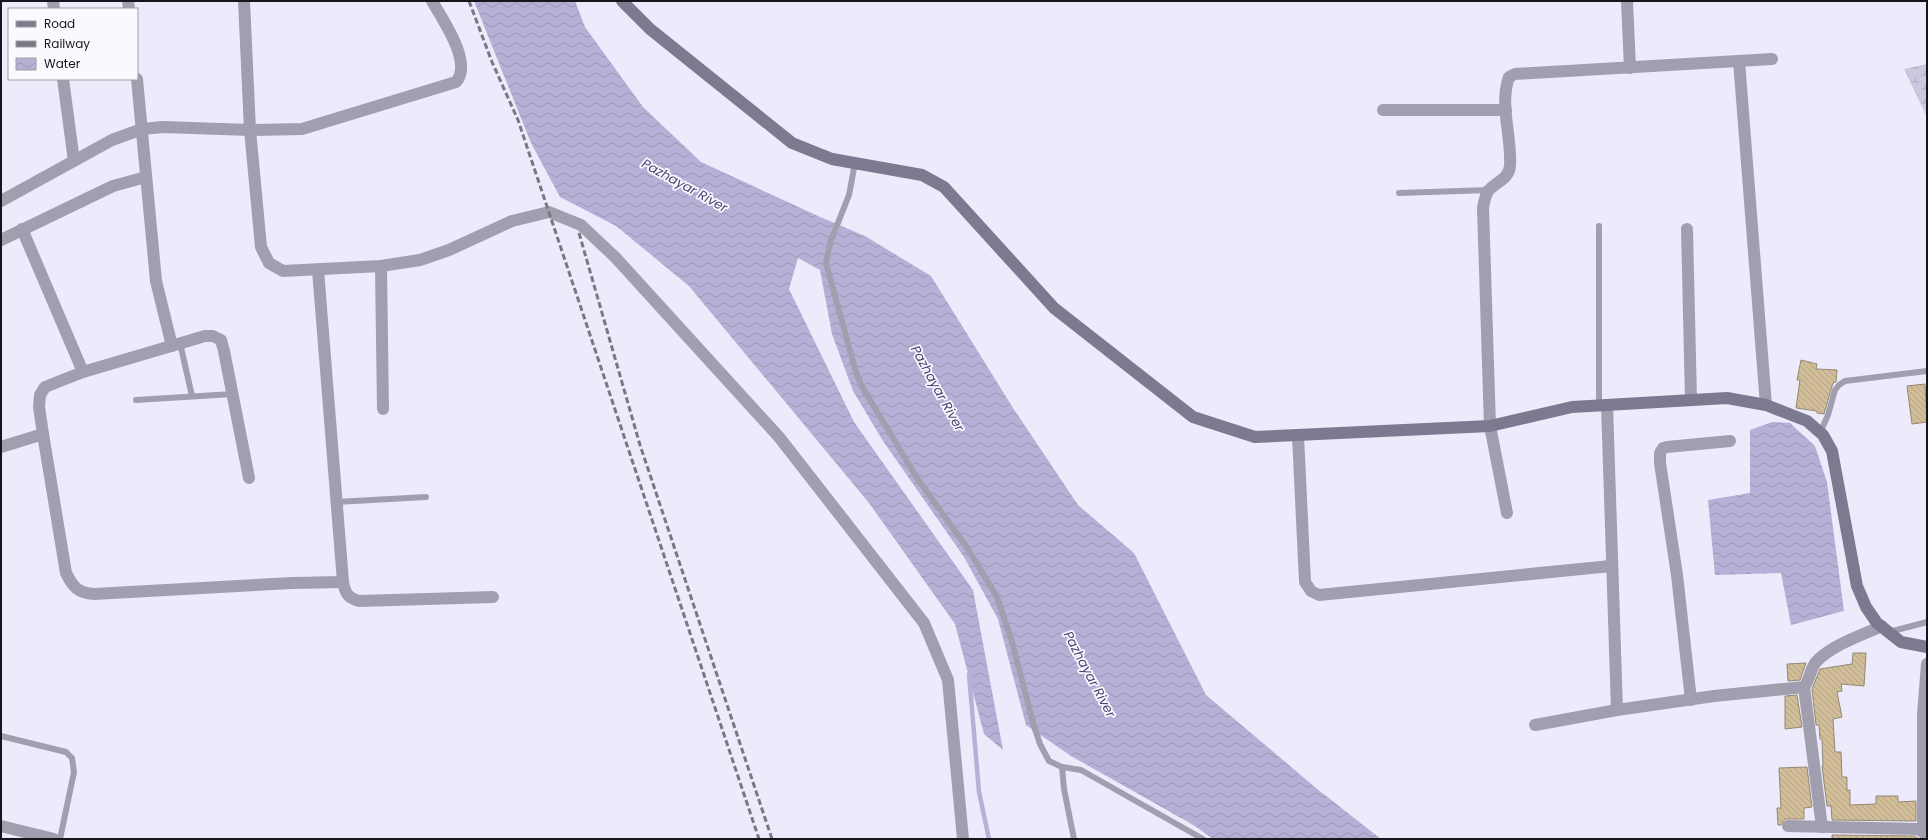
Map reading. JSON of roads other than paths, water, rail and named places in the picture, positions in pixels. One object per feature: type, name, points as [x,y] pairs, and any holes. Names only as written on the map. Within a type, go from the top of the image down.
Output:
[{"type":"street","points":[[244,1],[250,130],[261,247],[265,258],[269,263],[283,271],[381,266],[420,260],[449,250],[512,221],[549,212],[581,225],[615,257],[780,437],[924,623],[948,680],[963,839]]},
{"type":"street","points":[[1,201],[112,140],[142,129],[163,127],[250,130],[302,129],[456,82],[461,76],[462,70],[460,56],[450,31],[432,1]]},
{"type":"street","points":[[622,1],[650,29],[792,143],[832,159],[922,175],[944,187],[1054,308],[1193,418],[1255,437],[1298,436],[1490,426],[1572,407],[1727,398],[1766,405],[1807,421],[1820,432],[1832,451],[1857,586],[1866,607],[1885,629],[1901,642],[1927,647]]},
{"type":"street","points":[[1627,1],[1630,68]]},
{"type":"street","points":[[1508,513],[1490,426],[1483,208],[1489,190],[1503,180],[1510,167],[1506,110],[1506,84],[1508,77],[1516,74],[1772,59]]},
{"type":"street","points":[[1739,61],[1766,405]]},
{"type":"street","points":[[63,80],[74,161]]},
{"type":"street","points":[[137,80],[156,281],[176,344]]},
{"type":"street","points":[[1383,110],[1506,110]]},
{"type":"street","points":[[1,240],[113,186],[146,177]]},
{"type":"street","points":[[22,229],[84,372]]},
{"type":"street","points":[[1687,230],[1691,400]]},
{"type":"street","points":[[381,266],[383,409]]},
{"type":"street","points":[[318,270],[336,502],[345,592],[351,598],[359,601],[493,597]]},
{"type":"street","points":[[249,478],[221,340],[213,336],[205,336],[176,344],[84,372],[45,387],[40,395],[39,407],[66,573],[73,588],[84,594],[292,583],[343,582]]},
{"type":"street","points":[[1603,405],[1617,710]]},
{"type":"street","points":[[1,447],[43,434]]},
{"type":"street","points":[[1298,436],[1305,582],[1311,592],[1319,595],[1611,566]]},
{"type":"street","points":[[1691,700],[1677,575],[1660,463],[1660,453],[1663,448],[1667,447],[1730,441]]},
{"type":"street","points":[[1822,827],[1804,687],[1815,663],[1821,657],[1836,648],[1885,629]]},
{"type":"street","points":[[1925,835],[1923,714],[1927,664]]},
{"type":"street","points":[[1535,725],[1617,710],[1804,687]]},
{"type":"street","points":[[1,826],[54,839]]},
{"type":"street","points":[[1788,826],[1917,830],[1925,835]]},
{"type":"lane","points":[[855,163],[850,195],[830,243],[826,263],[855,370],[861,384],[917,478],[968,549],[997,597],[1012,642],[1040,744],[1049,761],[1062,767],[1081,770],[1203,839]]},
{"type":"lane","points":[[1399,193],[1489,190]]},
{"type":"lane","points":[[1599,226],[1603,405]]},
{"type":"lane","points":[[176,344],[192,396]]},
{"type":"lane","points":[[1820,432],[1828,415],[1835,390],[1845,381],[1927,371]]},
{"type":"lane","points":[[136,400],[232,394]]},
{"type":"lane","points":[[336,502],[426,497]]},
{"type":"lane","points":[[1885,629],[1927,622]]},
{"type":"lane","points":[[1,736],[66,752],[72,758],[74,772],[60,839]]},
{"type":"lane","points":[[1062,767],[1064,789],[1074,839]]},
{"type":"water","name":"Pazhayar River","points":[[474,1],[575,1],[585,27],[643,107],[701,162],[865,236],[931,276],[1013,408],[1078,505],[1134,553],[1206,695],[1316,788],[1381,839],[1213,839],[1195,826],[1071,756],[1026,725],[998,619],[964,557],[883,441],[853,391],[832,334],[820,270],[798,258],[789,289],[854,422],[973,590],[1003,750],[984,734],[955,624],[869,503],[689,286],[616,226],[560,197],[531,143]]},
{"type":"water","points":[[1772,422],[1790,423],[1815,446],[1827,482],[1844,611],[1791,625],[1781,573],[1715,575],[1708,500],[1750,493],[1750,430]]},
{"type":"waterway","points":[[969,674],[979,792],[989,839]]},
{"type":"railway","points":[[469,1],[492,62],[518,120],[759,839]]},
{"type":"railway","points":[[579,233],[640,445],[772,839]]}]
